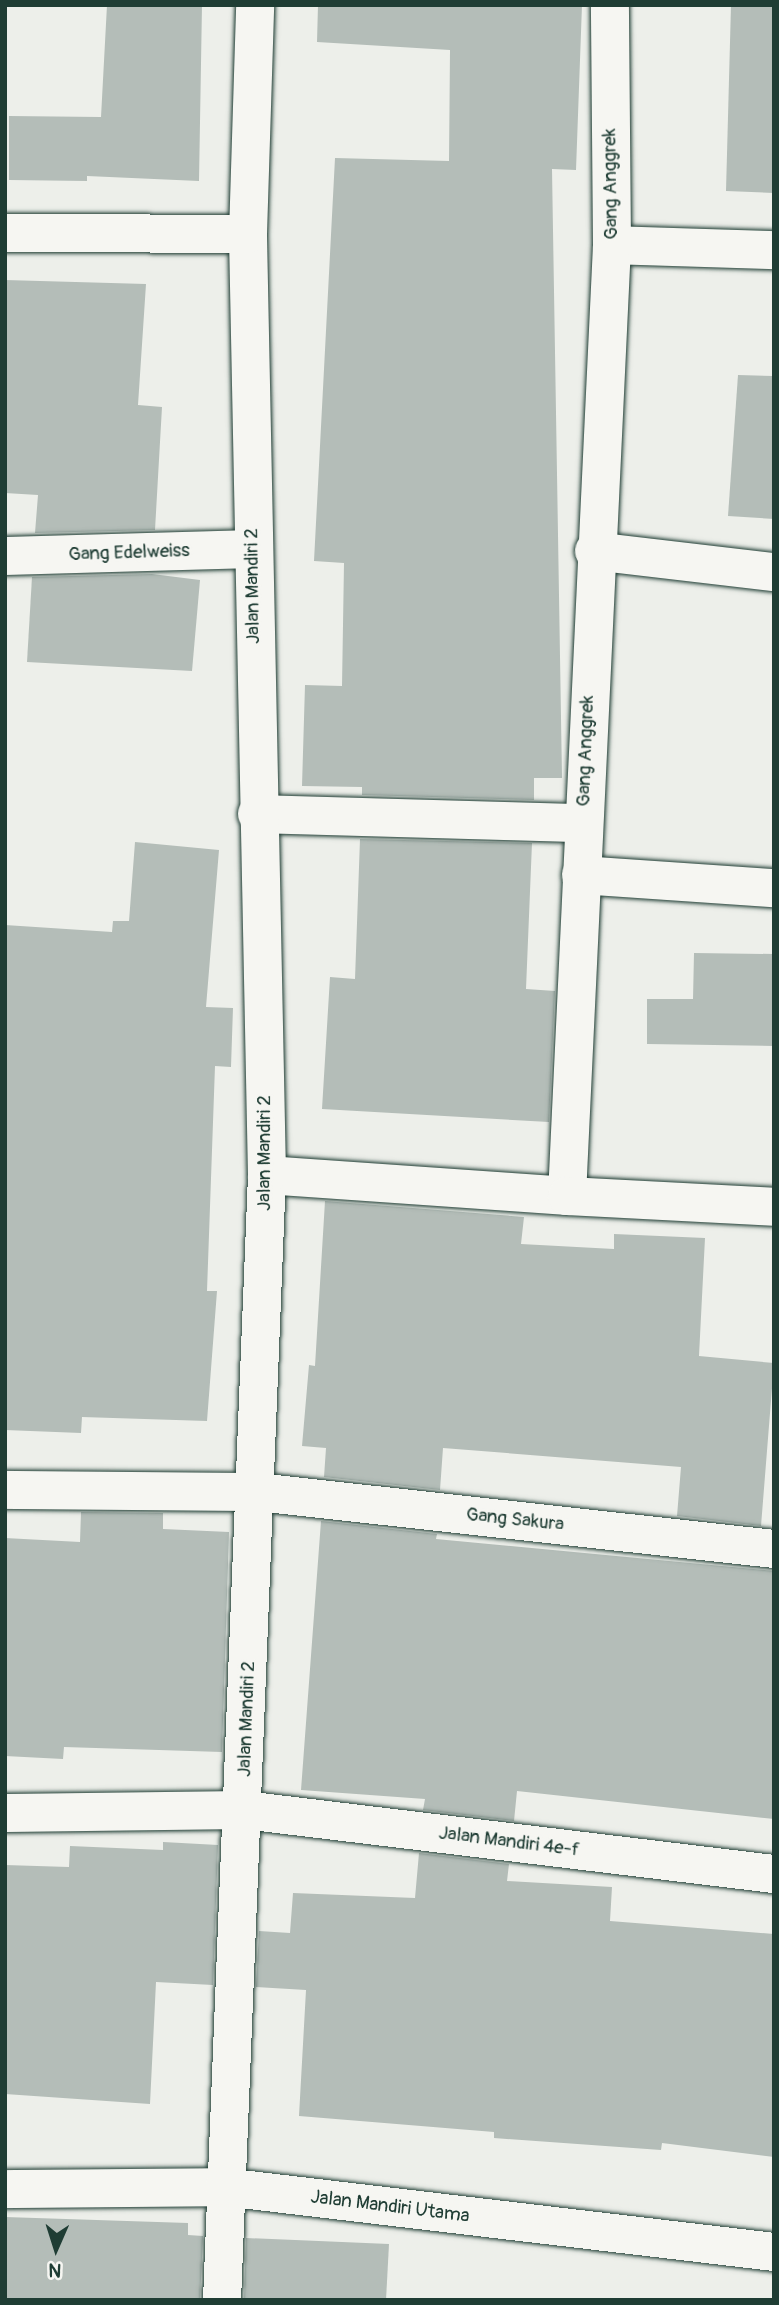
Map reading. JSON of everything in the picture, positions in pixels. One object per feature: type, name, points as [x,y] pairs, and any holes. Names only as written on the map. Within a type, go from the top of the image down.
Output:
[{"type":"street","name":"Jalan Mandiri 2","points":[[222,2300],[224,2187],[257,1492],[267,1175],[257,814],[248,234],[255,5]]},
{"type":"street","name":"Gang Anggrek","points":[[567,1196],[594,551],[612,245],[610,5]]},
{"type":"street","points":[[5,233],[248,234]]},
{"type":"street","points":[[612,245],[774,250]]},
{"type":"street","name":"Gang Edelweiss","points":[[5,556],[252,550]]},
{"type":"street","points":[[594,551],[774,572]]},
{"type":"street","points":[[257,814],[583,823]]},
{"type":"street","points":[[581,875],[774,888]]},
{"type":"street","points":[[267,1175],[774,1207]]},
{"type":"street","name":"Gang Sakura","points":[[5,1490],[257,1492],[774,1549]]},
{"type":"street","name":"Jalan Mandiri 4e-f","points":[[5,1814],[244,1810],[774,1874]]},
{"type":"street","name":"Jalan Mandiri Utama","points":[[5,2189],[224,2187],[774,2252]]},
{"type":"building","points":[[107,5],[202,5],[199,181],[87,176],[87,181],[9,180],[9,116],[101,117]]},
{"type":"building","points":[[318,5],[582,5],[576,170],[552,169],[562,778],[534,778],[534,800],[362,795],[362,787],[302,786],[305,685],[342,686],[344,563],[314,561],[335,158],[449,161],[450,50],[317,42]]},
{"type":"building","points":[[731,5],[774,5],[774,193],[726,191]]},
{"type":"building","points":[[5,280],[146,284],[138,405],[162,407],[155,530],[35,533],[38,495],[5,493]]},
{"type":"building","points":[[738,375],[774,376],[774,519],[728,516]]},
{"type":"building","points":[[152,574],[200,580],[192,671],[27,662],[32,577]]},
{"type":"building","points":[[360,839],[532,843],[526,989],[555,991],[549,1122],[322,1109],[330,977],[355,979]]},
{"type":"building","points":[[135,842],[219,850],[206,1007],[233,1008],[231,1067],[215,1066],[207,1291],[217,1291],[207,1421],[82,1417],[81,1433],[5,1430],[5,925],[112,932],[113,921],[129,921]]},
{"type":"building","points":[[694,953],[774,954],[774,1046],[647,1044],[647,999],[693,999]]},
{"type":"building","points":[[325,1201],[524,1217],[521,1244],[614,1249],[614,1234],[705,1238],[699,1356],[774,1363],[761,1526],[677,1516],[681,1467],[443,1448],[440,1490],[324,1477],[326,1448],[302,1446],[309,1365],[315,1366]]},
{"type":"building","points":[[81,1512],[163,1513],[163,1529],[229,1532],[222,1752],[64,1747],[63,1759],[5,1756],[5,1538],[80,1542]]},
{"type":"building","points":[[321,1521],[437,1534],[436,1539],[774,1571],[774,1819],[517,1791],[514,1821],[423,1810],[425,1799],[301,1790]]},
{"type":"building","points":[[163,1842],[218,1845],[213,1985],[156,1982],[150,2104],[5,2094],[5,1865],[69,1867],[70,1846],[163,1850]]},
{"type":"building","points":[[419,1853],[509,1864],[507,1881],[612,1887],[610,1921],[774,1934],[774,2157],[662,2143],[661,2150],[494,2138],[494,2132],[299,2116],[306,1990],[256,1987],[259,1931],[290,1933],[293,1893],[415,1898]]},
{"type":"building","points":[[5,2217],[188,2223],[188,2235],[203,2236],[200,2300],[5,2300]]},
{"type":"building","points":[[246,2238],[389,2244],[386,2300],[244,2300]]}]
